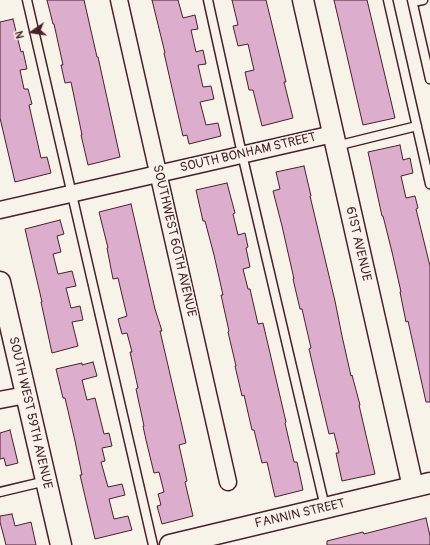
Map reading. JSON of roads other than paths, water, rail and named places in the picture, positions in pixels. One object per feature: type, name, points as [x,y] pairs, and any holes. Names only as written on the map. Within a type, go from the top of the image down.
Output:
[{"type":"street","name":"SOUTHWEST 60TH AVENUE","points":[[119,0],[228,482]]},
{"type":"street","name":"61ST AVENUE","points":[[303,0],[334,140],[421,485]]},
{"type":"street","name":"SOUTH BONHAM STREET","points":[[0,210],[242,154],[334,140]]},
{"type":"street","name":"SOUTH WEST 59TH AVENUE","points":[[0,282],[3,305],[26,395],[61,545]]},
{"type":"street","points":[[0,400],[26,395]]},
{"type":"street","name":"FANNIN STREET","points":[[170,545],[421,485]]},
{"type":"lane","points":[[27,0],[153,545]]},
{"type":"lane","points":[[208,0],[242,154],[325,508]]},
{"type":"lane","points":[[388,0],[430,184]]},
{"type":"lane","points":[[423,0],[413,1],[430,79]]},
{"type":"lane","points":[[334,140],[417,126]]},
{"type":"lane","points":[[0,492],[46,481]]}]
